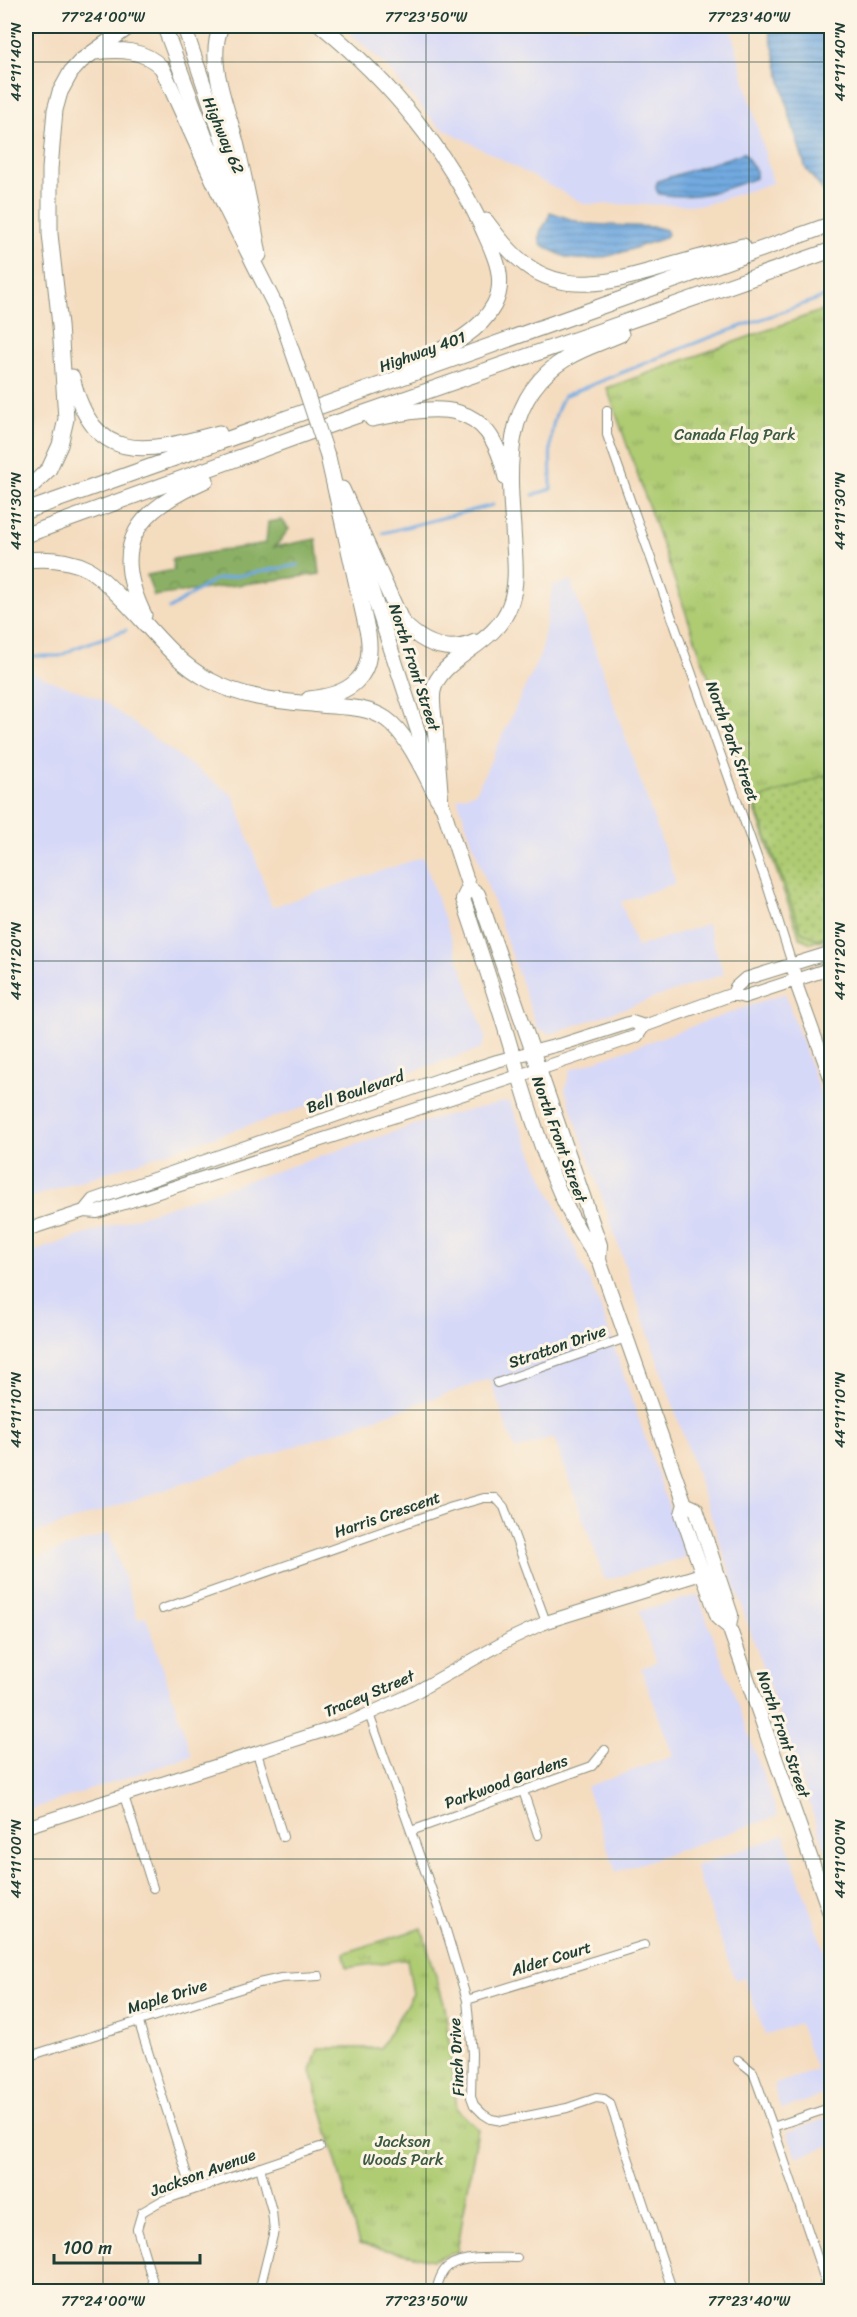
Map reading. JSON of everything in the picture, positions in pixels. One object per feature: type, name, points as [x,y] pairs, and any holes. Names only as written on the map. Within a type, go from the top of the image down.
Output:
[{"type":"highway","points":[[26,491],[49,469],[65,428],[66,400],[50,234],[50,169],[54,119],[60,92],[66,79],[81,61],[129,26]]},
{"type":"highway","points":[[221,26],[216,48],[218,75],[240,158],[259,255]]},
{"type":"highway","points":[[322,26],[373,72],[405,107],[435,145],[468,197],[495,233],[526,265],[552,279],[571,283],[613,281],[824,226]]},
{"type":"highway","points":[[95,52],[133,51],[149,57],[162,68],[226,208],[279,313]]},
{"type":"highway","points":[[346,397],[462,338],[477,327],[489,313],[497,298],[499,272],[494,254],[468,197]]},
{"type":"highway","name":"Highway 401","points":[[26,511],[824,226]]},
{"type":"highway","points":[[26,536],[307,433],[831,250]]},
{"type":"highway","points":[[511,509],[514,428],[523,404],[542,378],[567,358],[739,283]]},
{"type":"highway","points":[[60,325],[74,389],[82,411],[98,432],[123,446],[147,449],[172,446],[328,404]]},
{"type":"highway","points":[[307,433],[403,412],[442,409],[465,414],[477,422],[493,440],[503,464],[511,509],[515,560],[513,591],[506,613],[493,632],[449,665],[442,672],[433,691],[441,804]]},
{"type":"highway","points":[[151,628],[136,598],[129,572],[130,542],[141,522],[170,498],[190,486],[289,440]]},
{"type":"highway","points":[[328,457],[396,612],[406,626],[429,644],[450,648],[468,645],[493,632]]},
{"type":"highway","points":[[285,702],[314,699],[342,691],[361,677],[370,658],[368,634],[328,457]]},
{"type":"highway","points":[[26,560],[59,560],[88,569],[102,579],[179,659],[207,679],[253,697],[358,708],[385,718],[396,727],[441,804]]},
{"type":"main road","name":"Highway 62","points":[[164,26],[205,136],[259,255]]},
{"type":"main road","name":"Highway 62","points":[[184,26],[239,184],[259,255],[328,457]]},
{"type":"main road","name":"North Front Street","points":[[328,457],[469,887],[478,894],[600,1245],[598,1260]]},
{"type":"main road","name":"North Front Street","points":[[469,887],[463,899],[519,1077],[560,1193],[598,1260],[686,1504],[682,1514],[702,1574],[718,1618],[729,1628]]},
{"type":"main road","name":"Bell Boulevard","points":[[732,994],[736,987],[745,980],[831,952]]},
{"type":"main road","name":"North Park Street","points":[[792,964],[795,980],[831,1083]]},
{"type":"main road","name":"Bell Boulevard","points":[[26,1230],[84,1211],[97,1212],[519,1077],[637,1036],[644,1026],[732,994],[744,997],[831,968]]},
{"type":"main road","name":"Bell Boulevard","points":[[84,1211],[93,1200],[441,1079],[632,1022],[644,1026]]},
{"type":"main road","name":"North Front Street","points":[[686,1504],[696,1509],[731,1614],[729,1628],[831,1919]]},
{"type":"main road","name":"Tracey Street","points":[[26,1827],[257,1753],[369,1714],[412,1694],[510,1639],[546,1622],[716,1569]]},
{"type":"street","name":"North Park Street","points":[[607,410],[608,435],[767,885],[792,964]]},
{"type":"street","name":"Stratton Drive","points":[[497,1383],[626,1338]]},
{"type":"street","name":"Harris Crescent","points":[[162,1609],[452,1507],[483,1498],[496,1498],[504,1507],[546,1622]]},
{"type":"street","name":"Finch Drive","points":[[369,1714],[411,1831],[467,2000],[472,2053],[471,2097],[474,2105],[491,2119],[502,2121],[567,2108],[596,2098],[610,2103],[673,2292]]},
{"type":"street","name":"Parkwood Gardens","points":[[411,1831],[592,1766],[605,1750]]},
{"type":"street","points":[[257,1753],[283,1837]]},
{"type":"street","points":[[523,1791],[538,1835]]},
{"type":"street","points":[[124,1796],[153,1888]]},
{"type":"street","name":"Alder Court","points":[[467,2000],[644,1945]]},
{"type":"street","name":"Maple Drive","points":[[26,2057],[259,1983],[281,1978],[320,1976]]},
{"type":"street","points":[[138,2020],[192,2190]]},
{"type":"street","points":[[738,2060],[753,2072],[829,2292]]},
{"type":"street","points":[[773,2127],[831,2106]]},
{"type":"street","name":"Jackson Avenue","points":[[156,2292],[137,2229],[142,2212],[161,2201],[320,2147]]},
{"type":"street","points":[[259,2292],[274,2231],[272,2211],[260,2167]]},
{"type":"street","points":[[436,2292],[442,2274],[448,2266],[468,2260],[517,2258]]},
{"type":"shaded area","points":[[342,26],[730,26],[773,183],[704,205],[584,204],[437,125],[384,64]]},
{"type":"shaded area","points":[[571,580],[676,883],[621,902],[637,947],[707,924],[724,974],[550,1034],[537,1028],[457,798],[476,792],[541,653],[552,586]]},
{"type":"shaded area","points":[[26,671],[100,699],[234,796],[272,907],[423,857],[486,1038],[481,1049],[26,1199]]},
{"type":"shaded area","points":[[785,993],[832,1127],[831,1866],[565,1090],[570,1070]]},
{"type":"shaded area","points":[[509,1101],[598,1300],[686,1557],[605,1580],[554,1438],[515,1450],[490,1379],[26,1536],[26,1254],[436,1118]]},
{"type":"shaded area","points":[[109,1533],[138,1619],[146,1617],[192,1756],[26,1811],[26,1561]]},
{"type":"shaded area","points":[[698,1595],[778,1816],[616,1872],[586,1787],[673,1756],[641,1668],[656,1663],[639,1611]]},
{"type":"shaded area","points":[[784,1835],[831,1970],[832,2092],[781,2110],[773,2085],[816,2070],[799,2023],[765,2035],[744,1977],[735,1980],[695,1866]]},
{"type":"shaded area","points":[[831,2117],[831,2145],[796,2157],[787,2132]]},
{"type":"green space","name":"Canada Flag Park","points":[[831,307],[831,937],[811,943],[800,938],[607,388]]},
{"type":"green space","points":[[26,375],[33,395],[35,440],[26,451]]},
{"type":"green space","points":[[282,520],[289,529],[275,547],[316,539],[320,574],[154,596],[147,575],[174,570],[172,559],[266,543],[268,522]]},
{"type":"green space","points":[[831,773],[831,934],[817,939],[801,931],[754,801]]},
{"type":"green space","name":"Jackson Woods Park","points":[[422,1928],[445,2007],[457,2109],[478,2129],[457,2252],[433,2260],[359,2244],[311,2071],[318,2048],[380,2048],[413,1994],[407,1959],[347,1968],[344,1953]]},
{"type":"water","points":[[768,26],[831,26],[831,201],[806,169],[789,114]]},
{"type":"water","points":[[744,153],[756,171],[756,178],[697,195],[673,196],[659,194],[657,191],[658,181]]},
{"type":"water","points":[[550,212],[585,224],[655,227],[666,230],[668,234],[665,238],[619,253],[594,259],[570,258],[541,244],[540,234]]},
{"type":"waterway","points":[[533,495],[551,489],[552,430],[564,396],[703,340],[832,294]]},
{"type":"waterway","points":[[383,533],[493,505]]},
{"type":"waterway","points":[[169,609],[214,580],[298,565]]},
{"type":"waterway","points":[[26,656],[60,656],[75,648],[126,630]]}]
